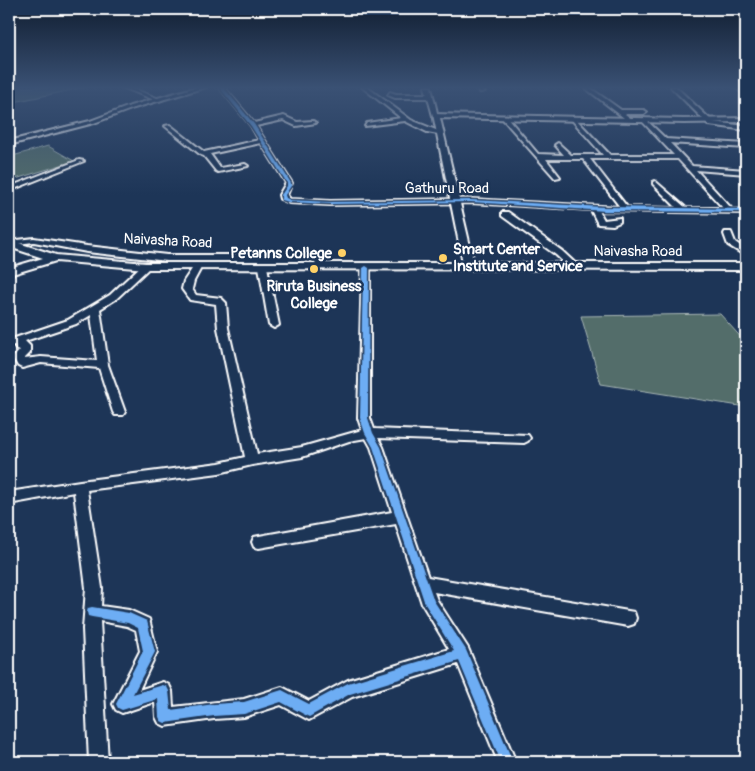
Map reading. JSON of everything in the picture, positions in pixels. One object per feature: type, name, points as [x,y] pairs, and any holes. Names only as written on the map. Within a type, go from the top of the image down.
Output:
[{"type":"main road","points":[[437,123],[469,266]]},
{"type":"main road","name":"Naivasha Road","points":[[9,243],[55,258],[146,266],[197,268],[259,265],[366,268],[469,266],[741,267]]},
{"type":"main road","points":[[9,272],[55,258]]},
{"type":"main road","points":[[741,267],[746,280]]},
{"type":"street","points":[[9,143],[88,123]]},
{"type":"street","name":"Gathuru Road","points":[[251,123],[264,141],[266,149],[289,183],[290,186],[283,195],[284,199],[289,201],[330,203],[488,201],[594,208],[746,211]]},
{"type":"street","points":[[253,126],[265,123]]},
{"type":"street","points":[[294,123],[313,123]]},
{"type":"street","points":[[367,124],[375,123]]},
{"type":"street","points":[[414,123],[427,131],[438,132]]},
{"type":"street","points":[[509,123],[557,177]]},
{"type":"street","points":[[578,123],[607,156]]},
{"type":"street","points":[[649,123],[663,141],[730,211]]},
{"type":"street","points":[[710,123],[714,125],[746,128]]},
{"type":"street","points":[[168,126],[199,151],[206,154],[218,170],[245,166]]},
{"type":"street","points":[[206,154],[264,141]]},
{"type":"street","points":[[663,141],[746,146]]},
{"type":"street","points":[[558,144],[568,157]]},
{"type":"street","points":[[540,156],[679,158]]},
{"type":"street","points":[[585,157],[625,209]]},
{"type":"street","points":[[9,189],[81,161]]},
{"type":"street","points":[[690,168],[746,172]]},
{"type":"street","points":[[655,183],[684,210]]},
{"type":"street","points":[[594,208],[601,222],[613,223],[617,220]]},
{"type":"street","points":[[505,214],[573,266]]},
{"type":"street","points":[[728,234],[731,243],[746,254]]},
{"type":"street","name":"Naivasha Road","points":[[9,243],[34,240],[47,244],[146,257],[259,265]]},
{"type":"street","points":[[259,265],[274,325]]},
{"type":"street","points":[[9,343],[72,322],[113,297],[146,266]]},
{"type":"street","points":[[197,268],[189,281],[188,289],[193,298],[218,300],[221,302],[223,328],[252,460]]},
{"type":"street","points":[[366,268],[364,418],[369,433],[377,447],[430,604],[462,654],[507,762]]},
{"type":"street","points":[[95,309],[103,365],[119,412]]},
{"type":"street","points":[[20,339],[20,347],[25,346],[25,353],[18,358],[22,364],[41,360],[103,365]]},
{"type":"street","points":[[9,498],[80,486],[219,468],[252,460],[302,452],[348,437],[369,433],[524,438]]},
{"type":"street","points":[[80,486],[94,588],[91,629],[98,762]]},
{"type":"street","points":[[259,542],[400,517]]},
{"type":"street","points":[[423,583],[628,618]]},
{"type":"street","points":[[92,612],[129,618],[143,625],[149,652],[122,704],[163,692],[166,717],[244,708],[282,696],[309,711],[348,689],[462,654]]},
{"type":"green space","points":[[48,146],[74,161],[9,181],[9,157]]},
{"type":"green space","points":[[720,314],[746,343],[746,407],[601,384],[581,316]]},
{"type":"cycle path","points":[[251,123],[289,183],[283,195],[284,199],[289,201],[330,203],[471,201],[605,209],[746,211]]},
{"type":"cycle path","points":[[366,268],[364,418],[369,433],[377,447],[430,604],[462,654],[507,762]]},
{"type":"cycle path","points":[[92,612],[129,618],[143,625],[149,652],[122,704],[163,691],[165,717],[244,708],[282,696],[309,711],[348,689],[462,654]]},
{"type":"place","name":"Petanns College","points":[[342,253]]},
{"type":"place","name":"Smart Center Institute and Service","points":[[443,258]]},
{"type":"place","name":"Riruta Business College","points":[[314,269]]}]
